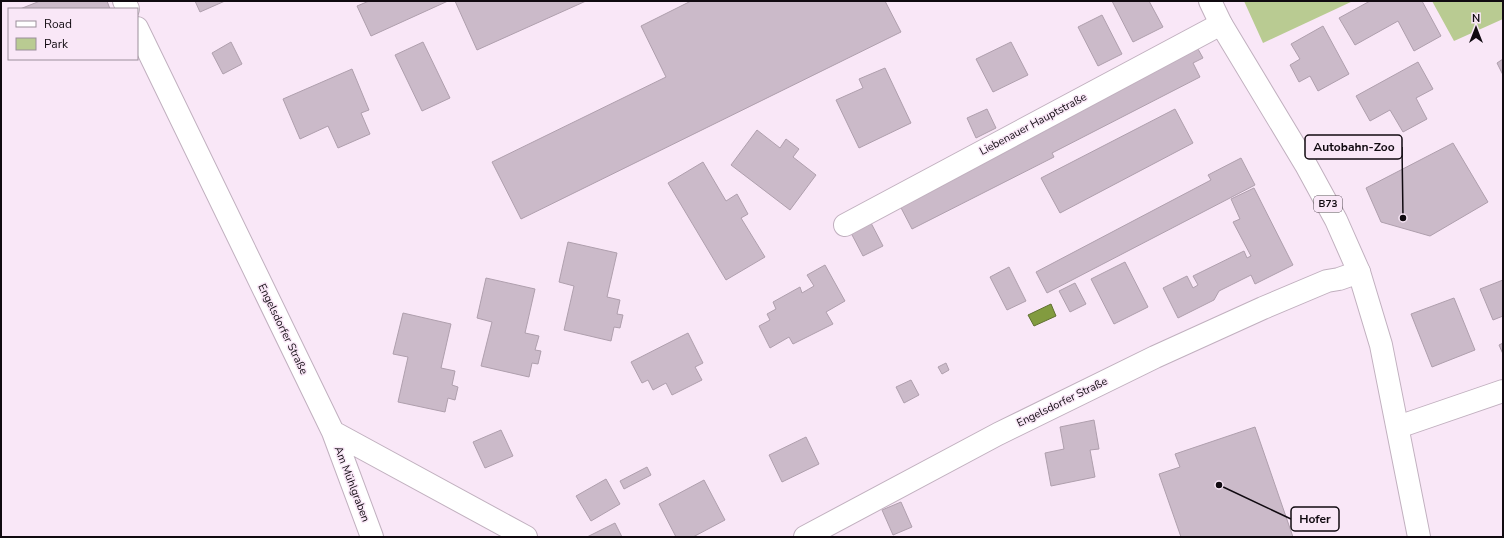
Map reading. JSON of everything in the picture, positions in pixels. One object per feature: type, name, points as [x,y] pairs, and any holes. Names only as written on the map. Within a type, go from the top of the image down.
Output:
[{"type":"street","name":"B73","points":[[1210,1],[1221,24],[1306,165],[1336,220],[1359,272],[1382,344],[1419,537]]},
{"type":"street","name":"Liebenauer Hauptstraße","points":[[845,225],[1221,24]]},
{"type":"street","name":"Engelsdorfer Straße","points":[[138,30],[332,432]]},
{"type":"street","name":"Engelsdorfer Straße","points":[[805,537],[1005,430],[1155,357],[1327,281],[1339,279],[1359,272]]},
{"type":"street","points":[[1398,427],[1503,391]]},
{"type":"street","name":"Am Mühlgraben","points":[[332,432],[372,537]]},
{"type":"street","points":[[332,432],[526,537]]},
{"type":"green space","points":[[1244,1],[1353,1],[1263,43]]},
{"type":"green space","points":[[1432,1],[1503,1],[1503,19],[1454,41]]},
{"type":"shaded area","points":[[1051,304],[1056,316],[1034,326],[1028,315]]},
{"type":"building","points":[[40,1],[107,1],[110,8],[22,8]]},
{"type":"building","points":[[195,1],[225,1],[200,12]]},
{"type":"building","points":[[369,1],[448,1],[371,36],[357,6]]},
{"type":"building","points":[[455,1],[586,1],[477,50]]},
{"type":"building","points":[[691,1],[885,1],[901,32],[521,219],[492,162],[666,77],[641,26]]},
{"type":"building","points":[[1112,1],[1149,1],[1163,27],[1133,42]]},
{"type":"building","points":[[1370,1],[1422,1],[1441,36],[1414,51],[1398,21],[1355,45],[1339,18]]},
{"type":"building","points":[[1102,15],[1122,54],[1098,66],[1078,27]]},
{"type":"building","points":[[1323,26],[1349,74],[1318,91],[1310,76],[1299,82],[1290,65],[1300,59],[1291,44]]},
{"type":"building","points":[[231,42],[242,64],[223,74],[212,53]]},
{"type":"building","points":[[423,42],[450,98],[422,111],[395,55]]},
{"type":"building","points":[[1011,42],[1028,75],[993,92],[976,59]]},
{"type":"building","points":[[1198,49],[1203,58],[1193,63],[1200,77],[1052,153],[1054,157],[912,229],[899,204]]},
{"type":"building","points":[[1503,59],[1503,75],[1497,63]]},
{"type":"building","points":[[1418,62],[1433,89],[1416,98],[1427,119],[1403,132],[1390,110],[1370,121],[1356,96]]},
{"type":"building","points":[[885,68],[911,123],[859,148],[836,100],[863,88],[859,79]]},
{"type":"building","points":[[352,69],[369,110],[361,113],[370,134],[338,148],[328,126],[300,139],[283,99]]},
{"type":"building","points":[[987,109],[996,128],[976,138],[967,118]]},
{"type":"building","points":[[1175,109],[1193,143],[1060,213],[1041,178]]},
{"type":"building","points":[[757,130],[780,148],[786,139],[799,149],[793,157],[816,175],[790,210],[731,165]]},
{"type":"building","points":[[1453,143],[1488,202],[1430,236],[1381,222],[1366,188]]},
{"type":"building","points":[[1241,158],[1255,185],[1047,293],[1036,272],[1211,180],[1208,175]]},
{"type":"building","points":[[703,162],[726,201],[737,194],[748,214],[741,218],[765,257],[726,280],[668,183]]},
{"type":"building","points":[[1254,188],[1293,265],[1255,284],[1251,275],[1219,291],[1214,300],[1178,318],[1163,288],[1187,276],[1193,288],[1198,285],[1193,276],[1244,251],[1247,258],[1251,256],[1233,222],[1240,219],[1231,199]]},
{"type":"building","points":[[871,223],[883,246],[863,256],[851,233]]},
{"type":"building","points":[[568,242],[617,253],[607,297],[620,300],[617,314],[623,315],[620,328],[614,327],[611,341],[564,330],[574,286],[559,282]]},
{"type":"building","points":[[1125,262],[1148,307],[1114,324],[1091,279]]},
{"type":"building","points":[[825,265],[845,301],[826,312],[833,324],[793,344],[789,337],[770,348],[759,326],[770,320],[767,314],[776,309],[773,302],[800,287],[802,293],[814,286],[807,275]]},
{"type":"building","points":[[1009,267],[1026,301],[1007,310],[990,277]]},
{"type":"building","points":[[486,278],[535,289],[525,333],[539,336],[535,350],[541,351],[538,364],[532,363],[529,377],[481,366],[492,322],[477,318]]},
{"type":"building","points":[[1503,280],[1503,316],[1493,320],[1480,289]]},
{"type":"building","points":[[1075,283],[1086,304],[1070,312],[1059,291]]},
{"type":"building","points":[[1454,298],[1475,350],[1432,367],[1411,314]]},
{"type":"building","points":[[403,313],[451,324],[441,368],[455,371],[452,385],[458,387],[455,400],[448,398],[445,412],[398,402],[408,357],[393,354]]},
{"type":"building","points":[[688,333],[703,363],[695,367],[702,380],[672,395],[666,383],[653,390],[648,380],[642,383],[631,362]]},
{"type":"building","points":[[1503,343],[1503,354],[1499,345]]},
{"type":"building","points":[[946,363],[949,370],[942,374],[938,367]]},
{"type":"building","points":[[911,380],[919,395],[904,403],[896,387]]},
{"type":"building","points":[[1094,420],[1099,449],[1090,450],[1095,477],[1051,486],[1045,453],[1064,449],[1060,427]]},
{"type":"building","points":[[1255,427],[1293,537],[1181,537],[1159,474],[1180,467],[1175,454]]},
{"type":"building","points":[[501,430],[513,456],[485,468],[473,442]]},
{"type":"building","points":[[806,437],[819,464],[782,482],[769,455]]},
{"type":"building","points":[[647,467],[651,475],[624,489],[620,481]]},
{"type":"building","points":[[606,479],[620,504],[591,521],[576,496]]},
{"type":"building","points":[[704,480],[725,520],[693,537],[676,537],[659,504]]},
{"type":"building","points":[[901,502],[912,527],[893,535],[882,510]]},
{"type":"building","points":[[615,523],[622,537],[587,537]]},
{"type":"place","name":"Autobahn-Zoo","points":[[1403,218]]},
{"type":"place","name":"Hofer","points":[[1219,485]]}]
